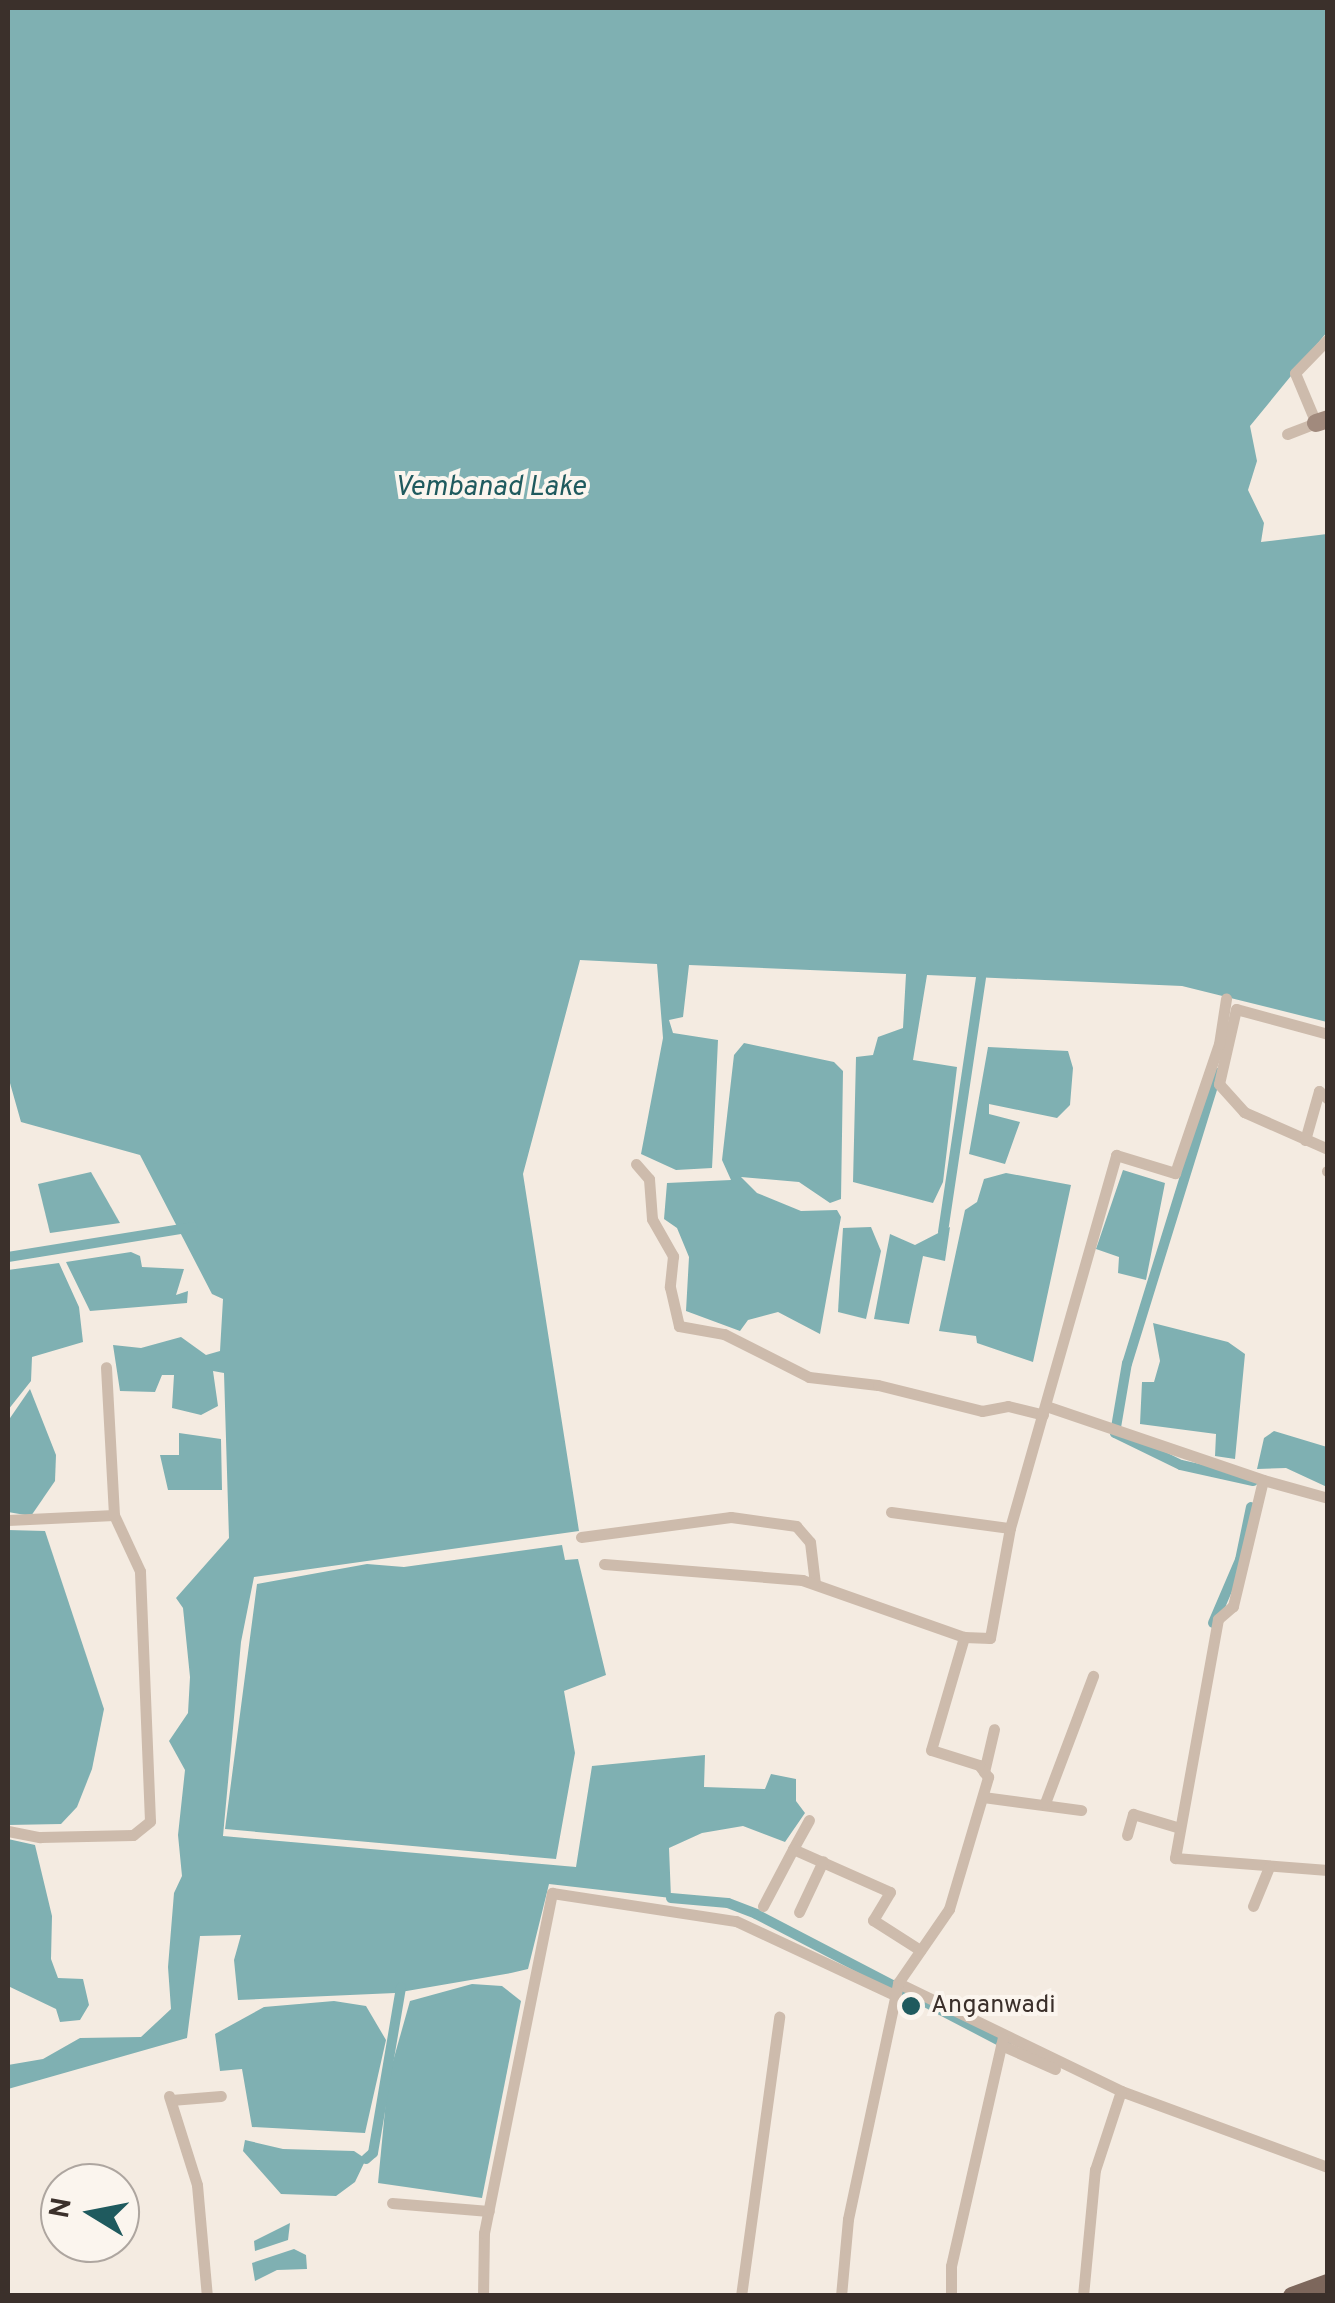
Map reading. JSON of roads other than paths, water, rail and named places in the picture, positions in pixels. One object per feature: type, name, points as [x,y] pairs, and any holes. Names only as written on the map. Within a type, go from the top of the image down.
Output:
[{"type":"main road","points":[[1292,2296],[1328,2283]]},
{"type":"street","points":[[1287,434],[1322,421],[1295,373],[1328,339]]},
{"type":"street","points":[[604,1564],[815,1584],[964,1637],[990,1638],[1010,1528],[1116,1155],[1176,1174],[1203,1091],[1226,999]]},
{"type":"street","points":[[1231,1099],[1219,1084],[1236,1009],[1328,1034]]},
{"type":"street","points":[[1203,1091],[1231,1099],[1328,1149]]},
{"type":"street","points":[[1305,1140],[1319,1091],[1328,1099]]},
{"type":"street","points":[[636,1164],[649,1180],[652,1218],[672,1256],[670,1288],[679,1326],[724,1334],[809,1377],[878,1385],[982,1411],[1008,1406],[1045,1410],[1116,1427],[1137,1442],[1328,1498]]},
{"type":"street","points":[[8,1832],[40,1838],[133,1835],[150,1821],[140,1571],[114,1514],[106,1368]]},
{"type":"street","points":[[1263,1480],[1232,1606],[1218,1619],[1175,1858],[1328,1870]]},
{"type":"street","points":[[891,1512],[1010,1528]]},
{"type":"street","points":[[8,1520],[114,1514]]},
{"type":"street","points":[[581,1537],[732,1517],[796,1526],[810,1542],[815,1584]]},
{"type":"street","points":[[964,1637],[932,1750],[984,1772]]},
{"type":"street","points":[[1045,1803],[1093,1676]]},
{"type":"street","points":[[841,2296],[848,2219],[896,1989],[949,1909],[983,1798],[984,1772],[994,1729]]},
{"type":"street","points":[[983,1798],[1081,1810]]},
{"type":"street","points":[[1128,1835],[1133,1814],[1180,1828]]},
{"type":"street","points":[[764,1906],[809,1820]]},
{"type":"street","points":[[793,1849],[890,1892],[873,1920],[920,1950]]},
{"type":"street","points":[[799,1912],[823,1861]]},
{"type":"street","points":[[1252,1906],[1268,1867]]},
{"type":"street","points":[[483,2296],[489,2212],[552,1894],[736,1920],[896,1989],[1055,2069]]},
{"type":"street","points":[[741,2296],[779,2018]]},
{"type":"street","points":[[1002,2041],[1328,2168]]},
{"type":"street","points":[[951,2296],[952,2266],[1002,2041]]},
{"type":"street","points":[[1083,2296],[1096,2170],[1121,2090]]},
{"type":"street","points":[[207,2296],[196,2185],[170,2098],[222,2096]]},
{"type":"street","points":[[392,2204],[489,2212]]},
{"type":"water","name":"Vembanad Lake","points":[[8,8],[1327,8],[1327,332],[1250,426],[1257,461],[1248,490],[1264,523],[1261,542],[1327,534],[1327,1022],[1182,986],[927,975],[913,1060],[957,1067],[943,1182],[933,1203],[853,1182],[856,1057],[873,1055],[878,1037],[903,1028],[906,974],[689,965],[683,1017],[669,1020],[673,1033],[718,1040],[712,1168],[676,1170],[641,1154],[663,1038],[657,964],[580,960],[523,1174],[579,1531],[254,1577],[241,1642],[223,1836],[576,1867],[592,1766],[705,1755],[704,1787],[765,1789],[771,1774],[796,1779],[796,1801],[805,1813],[785,1842],[743,1826],[702,1833],[669,1848],[671,1898],[549,1884],[528,1969],[511,1973],[395,1993],[238,2000],[234,1960],[241,1935],[200,1936],[187,2038],[8,2089],[8,2065],[43,2059],[80,2038],[141,2037],[171,2009],[168,1967],[174,1893],[182,1876],[178,1835],[185,1770],[169,1741],[188,1713],[190,1677],[183,1608],[176,1598],[229,1538],[224,1373],[213,1371],[218,1406],[201,1415],[172,1408],[174,1375],[162,1375],[155,1392],[120,1391],[113,1345],[141,1348],[181,1337],[206,1355],[220,1351],[223,1299],[212,1294],[140,1155],[21,1122],[8,1076]]},
{"type":"water","points":[[744,1043],[834,1062],[843,1071],[841,1199],[830,1203],[799,1182],[741,1177],[757,1193],[801,1211],[837,1210],[841,1217],[820,1334],[778,1312],[748,1320],[740,1331],[686,1311],[689,1257],[677,1228],[664,1219],[667,1183],[731,1180],[722,1160],[734,1055]]},
{"type":"water","points":[[988,1047],[1068,1051],[1073,1068],[1070,1105],[1057,1118],[989,1104],[989,1114],[1020,1122],[1005,1164],[969,1154]]},
{"type":"water","points":[[1123,1170],[1165,1183],[1146,1280],[1118,1273],[1119,1257],[1096,1249]]},
{"type":"water","points":[[91,1172],[120,1223],[50,1233],[38,1184]]},
{"type":"water","points":[[1006,1173],[1071,1185],[1033,1362],[977,1343],[976,1336],[939,1331],[965,1210],[977,1202],[984,1179]]},
{"type":"water","points":[[871,1227],[881,1251],[866,1319],[838,1312],[843,1228]]},
{"type":"water","points":[[950,1227],[945,1261],[923,1256],[909,1324],[874,1319],[890,1234],[915,1245]]},
{"type":"water","points":[[131,1252],[140,1256],[142,1267],[184,1269],[176,1295],[188,1291],[187,1303],[90,1311],[66,1262]]},
{"type":"water","points":[[59,1263],[79,1307],[83,1342],[32,1357],[31,1381],[8,1410],[8,1270]]},
{"type":"water","points":[[1153,1323],[1228,1342],[1245,1354],[1235,1459],[1215,1456],[1216,1434],[1140,1424],[1142,1382],[1154,1382],[1160,1361]]},
{"type":"water","points":[[30,1389],[56,1455],[55,1481],[31,1516],[8,1512],[8,1421]]},
{"type":"water","points":[[1274,1431],[1327,1447],[1327,1487],[1286,1468],[1257,1469],[1264,1438]]},
{"type":"water","points":[[179,1433],[221,1439],[222,1490],[168,1490],[160,1455],[179,1455]]},
{"type":"water","points":[[8,1530],[45,1531],[104,1709],[92,1769],[77,1807],[61,1824],[8,1825]]},
{"type":"water","points":[[562,1545],[565,1560],[578,1559],[606,1675],[564,1691],[575,1753],[556,1859],[225,1829],[257,1584],[367,1564],[404,1567]]},
{"type":"water","points":[[8,1839],[35,1845],[52,1916],[51,1959],[58,1978],[83,1979],[89,2005],[80,2020],[60,2022],[56,2009],[8,1986]]},
{"type":"water","points":[[472,1984],[502,1986],[521,2001],[482,2198],[378,2183],[388,2079],[410,2001]]},
{"type":"water","points":[[334,2001],[366,2006],[386,2040],[365,2133],[252,2127],[242,2069],[220,2071],[215,2034],[264,2007]]},
{"type":"water","points":[[245,2140],[283,2149],[354,2151],[366,2159],[355,2182],[336,2196],[281,2194],[243,2151]]},
{"type":"water","points":[[290,2223],[288,2240],[255,2251],[254,2241]]},
{"type":"water","points":[[294,2249],[306,2255],[307,2269],[277,2270],[255,2281],[252,2263]]},
{"type":"waterway","points":[[943,1232],[981,978]]},
{"type":"waterway","points":[[1217,1073],[1127,1363],[1115,1433],[1181,1465],[1253,1481]]},
{"type":"waterway","points":[[8,1257],[193,1227]]},
{"type":"waterway","points":[[1213,1623],[1240,1560],[1251,1507]]},
{"type":"waterway","points":[[671,1898],[728,1903],[756,1914],[1006,2044]]},
{"type":"waterway","points":[[366,2159],[373,2153],[401,1987]]},
{"type":"place","name":"Anganwadi","points":[[911,2006]]}]
